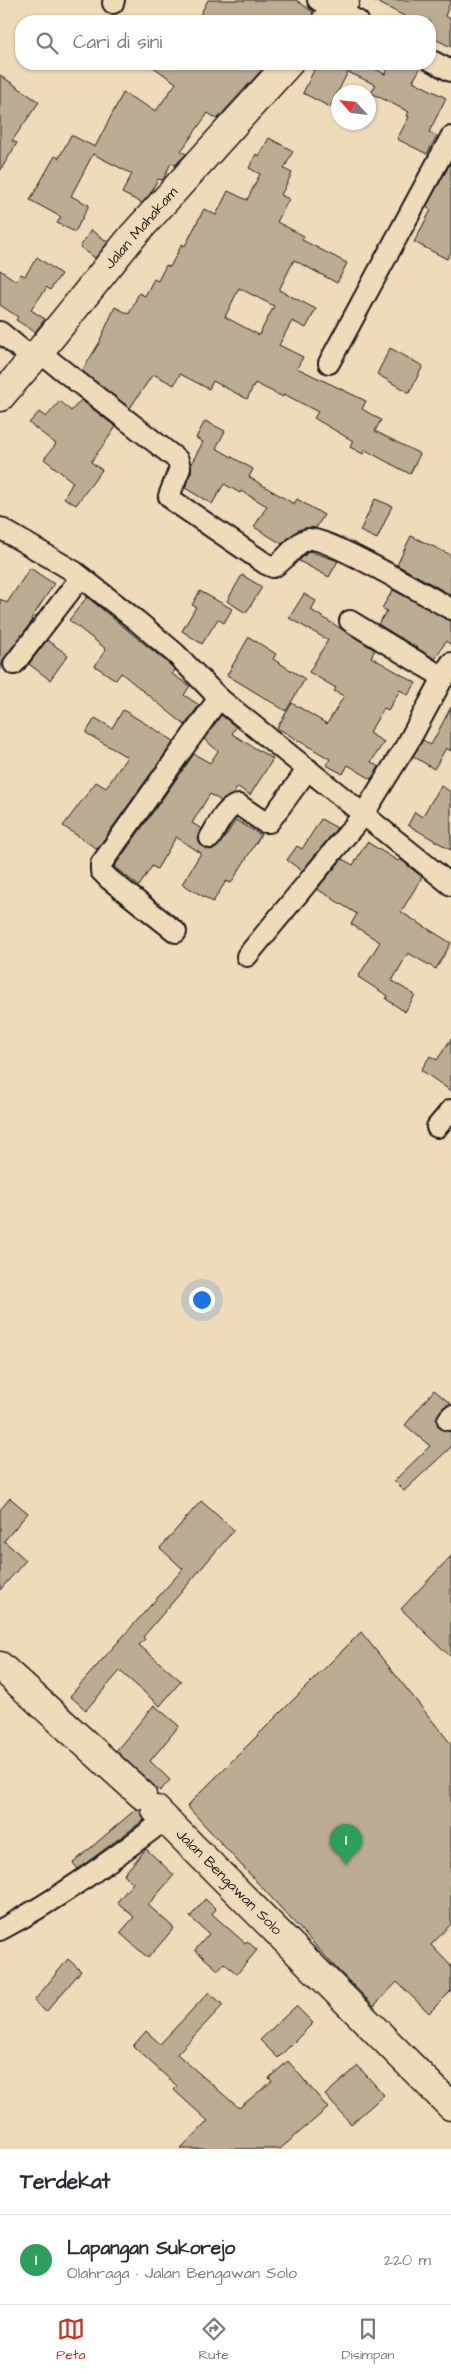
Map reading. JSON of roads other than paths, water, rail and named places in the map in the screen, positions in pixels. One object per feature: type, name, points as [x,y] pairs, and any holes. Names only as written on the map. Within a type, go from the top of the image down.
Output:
[{"type":"main road","name":"Jalan Mahakam","points":[[0,397],[131,238],[283,70]]},
{"type":"main road","name":"Jalan Bengawan Solo","points":[[0,1666],[155,1808],[451,2106]]},
{"type":"street","points":[[436,63],[451,71]]},
{"type":"street","points":[[329,363],[451,137]]},
{"type":"street","points":[[0,332],[36,355],[178,460],[180,468],[169,496],[266,564],[273,567],[280,564],[302,542],[309,539],[324,543],[386,573],[451,609]]},
{"type":"street","points":[[0,528],[81,577],[176,654],[219,698],[451,885]]},
{"type":"street","points":[[14,664],[81,577]]},
{"type":"street","points":[[248,956],[363,815],[409,741],[448,671],[350,621]]},
{"type":"street","points":[[176,932],[109,879],[101,871],[100,864],[219,698]]},
{"type":"street","points":[[210,838],[229,809],[234,805],[239,805],[264,822],[269,822],[308,769]]},
{"type":"street","points":[[437,1127],[451,1110]]},
{"type":"street","points":[[0,1930],[30,1915],[106,1864],[155,1808]]},
{"type":"place","name":"Lapangan Sukorejo","points":[[346,1865]]}]
